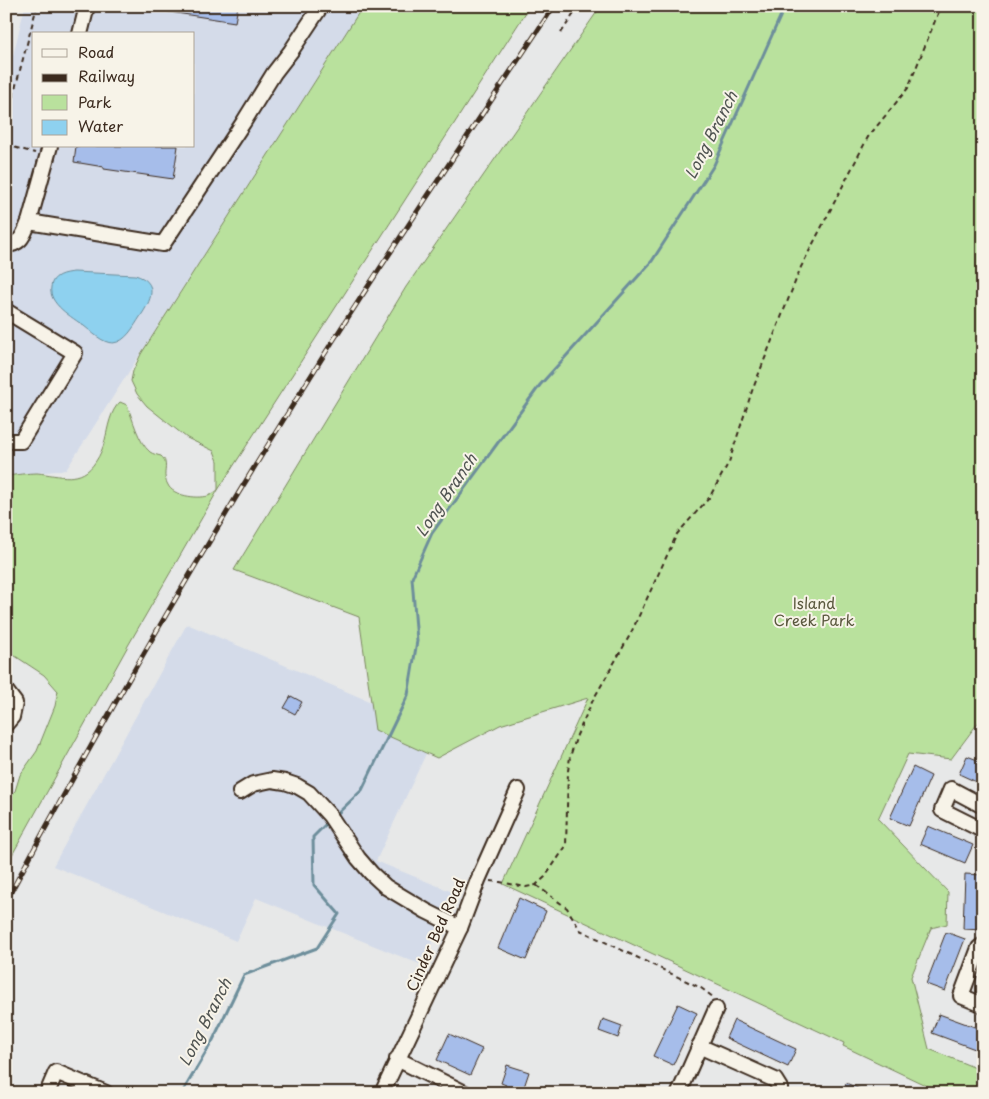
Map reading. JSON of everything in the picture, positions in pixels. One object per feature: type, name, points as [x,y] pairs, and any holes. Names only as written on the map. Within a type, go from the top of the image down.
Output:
[{"type":"street","points":[[80,32],[87,6]]},
{"type":"street","points":[[29,222],[162,244],[321,6]]},
{"type":"street","points":[[6,244],[19,242],[29,222],[49,151]]},
{"type":"street","points":[[6,310],[75,353],[21,441],[6,441]]},
{"type":"street","points":[[6,691],[15,703],[12,717],[6,724]]},
{"type":"street","points":[[240,792],[253,784],[272,780],[297,786],[309,793],[333,820],[358,858],[386,887],[426,911],[460,928]]},
{"type":"street","name":"Cinder Bed Road","points":[[382,1093],[460,928],[478,880],[518,790]]},
{"type":"street","points":[[983,806],[951,790],[942,810],[980,828],[983,823]]},
{"type":"street","points":[[983,945],[978,948],[961,996],[983,1004]]},
{"type":"street","points":[[679,1093],[716,1009]]},
{"type":"street","points":[[699,1046],[775,1080],[780,1088],[780,1093]]},
{"type":"street","points":[[397,1059],[465,1093]]},
{"type":"street","points":[[47,1093],[56,1072],[106,1093]]},
{"type":"path","points":[[6,123],[37,6]]},
{"type":"path","points":[[561,33],[579,6]]},
{"type":"path","points":[[478,880],[526,887],[536,885],[545,877],[566,846],[568,771],[576,735],[593,700],[630,635],[677,534],[709,498],[729,462],[752,391],[802,267],[868,137],[908,88],[941,6]]},
{"type":"path","points":[[6,145],[49,151]]},
{"type":"path","points":[[536,885],[566,908],[580,930],[701,988],[714,997],[716,1009]]},
{"type":"shaded area","points":[[25,6],[363,6],[66,470],[6,476],[6,79]]},
{"type":"shaded area","points":[[187,624],[437,730],[376,861],[455,893],[422,965],[256,898],[236,941],[53,866]]},
{"type":"green space","points":[[363,6],[530,6],[218,490],[218,461],[214,451],[187,438],[147,406],[137,394],[131,381],[133,371],[141,354]]},
{"type":"green space","name":"Island Creek Park","points":[[601,6],[983,6],[983,716],[951,759],[908,754],[878,819],[948,892],[947,924],[931,928],[911,977],[929,1049],[983,1071],[983,1093],[942,1093],[843,1046],[844,1043],[503,884],[588,698],[500,725],[437,758],[375,730],[359,617],[234,570],[406,287]]},
{"type":"green space","points":[[120,402],[127,405],[139,436],[146,448],[151,453],[161,456],[164,460],[165,478],[171,489],[186,496],[198,497],[208,496],[218,490],[129,644],[6,866],[6,800],[15,791],[20,775],[37,751],[55,706],[58,691],[44,675],[6,650],[6,476],[37,473],[70,477],[84,473],[100,454],[108,425]]},
{"type":"water","points":[[74,272],[135,275],[148,282],[151,293],[150,299],[126,337],[113,343],[101,339],[67,314],[53,299],[51,287],[56,277]]},
{"type":"building","points":[[163,6],[238,6],[235,22],[163,11]]},
{"type":"building","points":[[76,148],[178,148],[173,179],[104,169],[104,167],[74,162]]},
{"type":"building","points":[[291,696],[302,702],[295,714],[284,708]]},
{"type":"building","points":[[967,756],[983,762],[983,785],[959,774]]},
{"type":"building","points":[[913,767],[931,776],[909,826],[890,818]]},
{"type":"building","points":[[928,826],[973,845],[965,863],[920,844]]},
{"type":"building","points":[[965,874],[983,875],[983,930],[963,929]]},
{"type":"building","points":[[519,898],[546,911],[526,960],[498,948]]},
{"type":"building","points":[[946,932],[965,939],[945,991],[926,984]]},
{"type":"building","points":[[678,1004],[697,1013],[673,1065],[653,1056]]},
{"type":"building","points":[[939,1014],[983,1030],[983,1052],[932,1033]]},
{"type":"building","points":[[603,1019],[622,1026],[618,1038],[599,1031]]},
{"type":"building","points":[[734,1020],[796,1049],[788,1067],[726,1038]]},
{"type":"building","points":[[449,1034],[482,1049],[470,1075],[437,1060]]},
{"type":"building","points":[[507,1065],[529,1072],[522,1093],[504,1090],[506,1085],[501,1083]]},
{"type":"building","points":[[846,1083],[869,1093],[842,1093]]},
{"type":"waterway","name":"Long Branch","points":[[335,816],[362,790],[408,695],[417,641],[412,578],[432,533],[540,385],[652,261],[714,165],[785,6]]},
{"type":"waterway","name":"Long Branch","points":[[182,1093],[213,1040],[244,975],[317,948],[339,914],[314,885],[313,837],[328,822]]},
{"type":"railway","points":[[6,901],[158,629],[278,429],[365,291],[554,6]]}]
